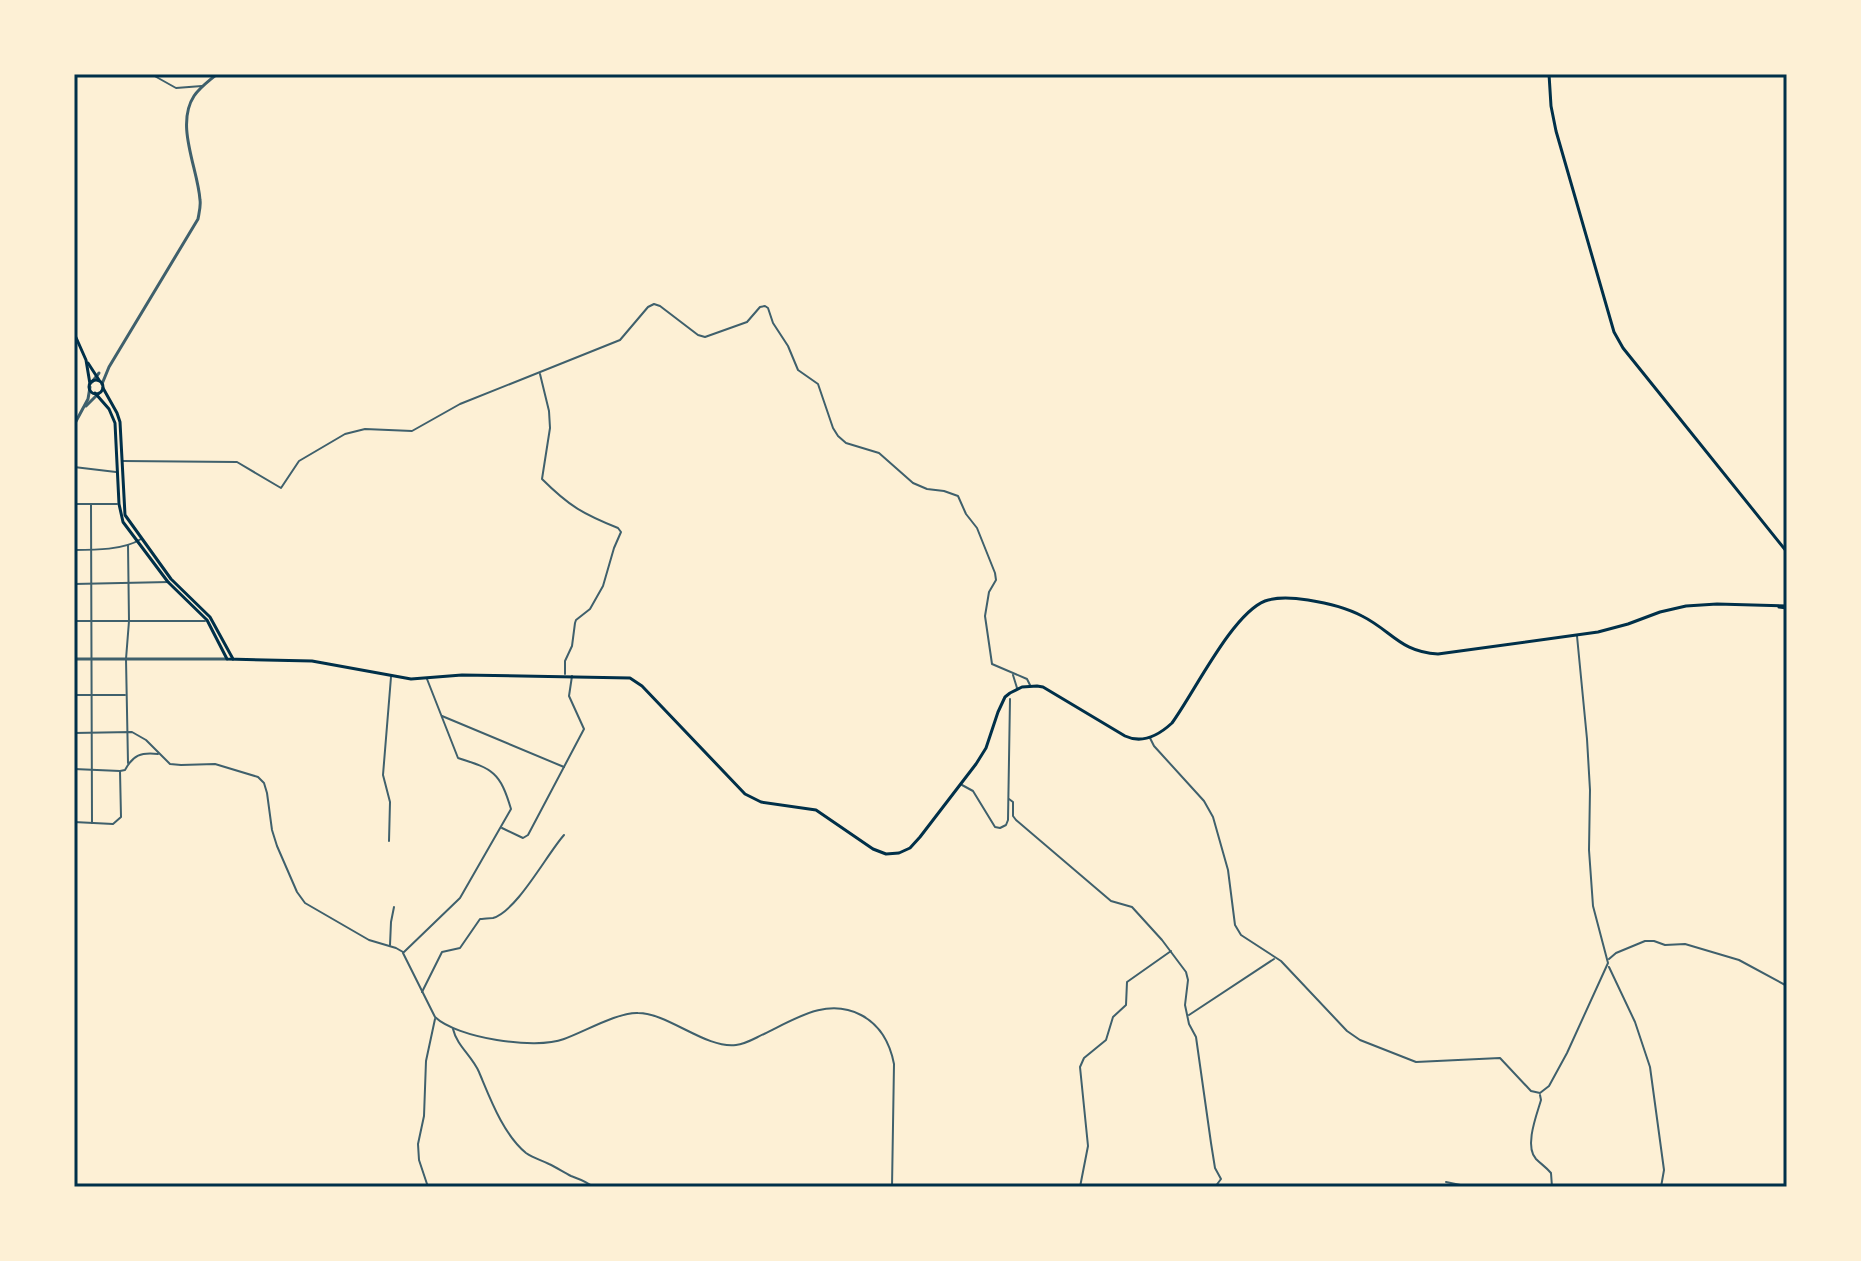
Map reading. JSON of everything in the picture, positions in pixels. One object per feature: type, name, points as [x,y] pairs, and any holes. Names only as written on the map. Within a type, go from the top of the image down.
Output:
[{"type":"main road","points":[[1549,74],[1552,117],[1614,332],[1623,348],[1787,552]]},
{"type":"main road","points":[[74,333],[86,360],[91,391],[99,389]]},
{"type":"main road","points":[[86,360],[96,373],[103,401],[115,423],[119,504],[123,522],[210,617],[233,659]]},
{"type":"main road","points":[[91,385],[99,389],[119,418],[125,515],[168,582],[207,620],[227,659],[312,661],[411,679],[462,675],[625,677],[635,680],[745,794],[761,802],[816,810],[880,853],[899,853],[910,848],[982,756],[1001,704],[1010,693],[1030,685],[1043,687],[1130,739],[1150,737],[1172,723],[1233,630],[1254,607],[1267,600],[1290,598],[1335,605],[1368,619],[1402,645],[1431,654],[1610,629],[1686,606],[1787,607]]},
{"type":"street","points":[[151,74],[176,88],[203,85]]},
{"type":"street","points":[[74,425],[99,389],[109,367],[198,219],[200,201],[187,118],[193,98],[217,74]]},
{"type":"street","points":[[122,462],[237,462],[281,488],[299,461],[345,434],[365,429],[412,431],[460,404],[620,340],[654,304],[705,337],[747,322],[760,307],[768,308],[796,367],[818,384],[834,432],[842,440],[879,453],[913,483],[954,494],[961,499],[966,514],[977,528],[995,573],[996,580],[988,597],[985,616],[992,664],[1027,679],[1030,685]]},
{"type":"street","points":[[84,409],[96,373],[109,367]]},
{"type":"street","points":[[539,373],[550,428],[542,479],[569,504],[621,532],[603,586],[590,609],[576,620],[572,646],[565,661],[565,675]]},
{"type":"street","points":[[92,400],[103,401]]},
{"type":"street","points":[[74,467],[117,472]]},
{"type":"street","points":[[74,504],[119,504]]},
{"type":"street","points":[[91,504],[92,823]]},
{"type":"street","points":[[74,550],[128,545],[139,540]]},
{"type":"street","points":[[74,769],[120,771],[125,770],[128,763],[128,545]]},
{"type":"street","points":[[74,584],[175,582]]},
{"type":"street","points":[[74,621],[207,620]]},
{"type":"street","points":[[1540,1093],[1549,1086],[1567,1053],[1608,966],[1593,906],[1588,764],[1577,635]]},
{"type":"street","points":[[74,659],[227,659]]},
{"type":"street","points":[[1012,674],[1017,689]]},
{"type":"street","points":[[389,841],[390,802],[383,775],[391,676]]},
{"type":"street","points":[[501,828],[523,838],[528,835],[584,729],[569,696],[573,676]]},
{"type":"street","points":[[403,953],[460,898],[511,809],[499,778],[478,763],[458,758],[427,679]]},
{"type":"street","points":[[74,695],[127,695]]},
{"type":"street","points":[[961,784],[973,791],[997,828],[1003,827],[1008,820],[1010,699]]},
{"type":"street","points":[[441,715],[564,767]]},
{"type":"street","points":[[74,733],[136,733],[166,761],[176,765],[215,764],[258,777],[267,793],[274,837],[300,897],[311,908],[369,940],[400,950],[435,1017],[453,1027],[492,1039],[551,1043],[621,1016],[641,1013],[731,1045],[749,1041],[817,1010],[832,1007],[863,1016],[885,1037],[892,1054],[892,1187]]},
{"type":"street","points":[[1150,737],[1154,746],[1204,801],[1213,817],[1228,870],[1238,931],[1247,940],[1293,971],[1347,1031],[1360,1040],[1416,1062],[1500,1058],[1531,1091],[1540,1093]]},
{"type":"street","points":[[128,763],[136,756],[159,754]]},
{"type":"street","points":[[74,822],[113,824],[121,817],[120,771]]},
{"type":"street","points":[[1009,799],[1013,802],[1016,820],[1107,898],[1119,905],[1132,907],[1182,964],[1188,980],[1185,1005],[1197,1046],[1215,1168],[1221,1179],[1215,1187]]},
{"type":"street","points":[[422,993],[442,952],[460,948],[480,919],[499,915],[520,896],[564,835]]},
{"type":"street","points":[[390,947],[394,907]]},
{"type":"street","points":[[1608,959],[1645,941],[1665,945],[1685,944],[1739,960],[1787,986]]},
{"type":"street","points":[[1080,1187],[1088,1146],[1080,1067],[1084,1058],[1106,1040],[1113,1017],[1126,1005],[1127,982],[1171,951]]},
{"type":"street","points":[[1188,1016],[1275,957]]},
{"type":"street","points":[[1608,966],[1635,1022],[1650,1067],[1664,1170],[1661,1187]]},
{"type":"street","points":[[428,1187],[419,1160],[418,1144],[424,1116],[426,1061],[435,1017]]},
{"type":"street","points":[[453,1027],[457,1041],[478,1069],[509,1133],[520,1147],[536,1159],[593,1187]]},
{"type":"street","points":[[1540,1093],[1531,1148],[1534,1157],[1551,1173],[1552,1187]]},
{"type":"street","points":[[1446,1182],[1470,1187]]}]
